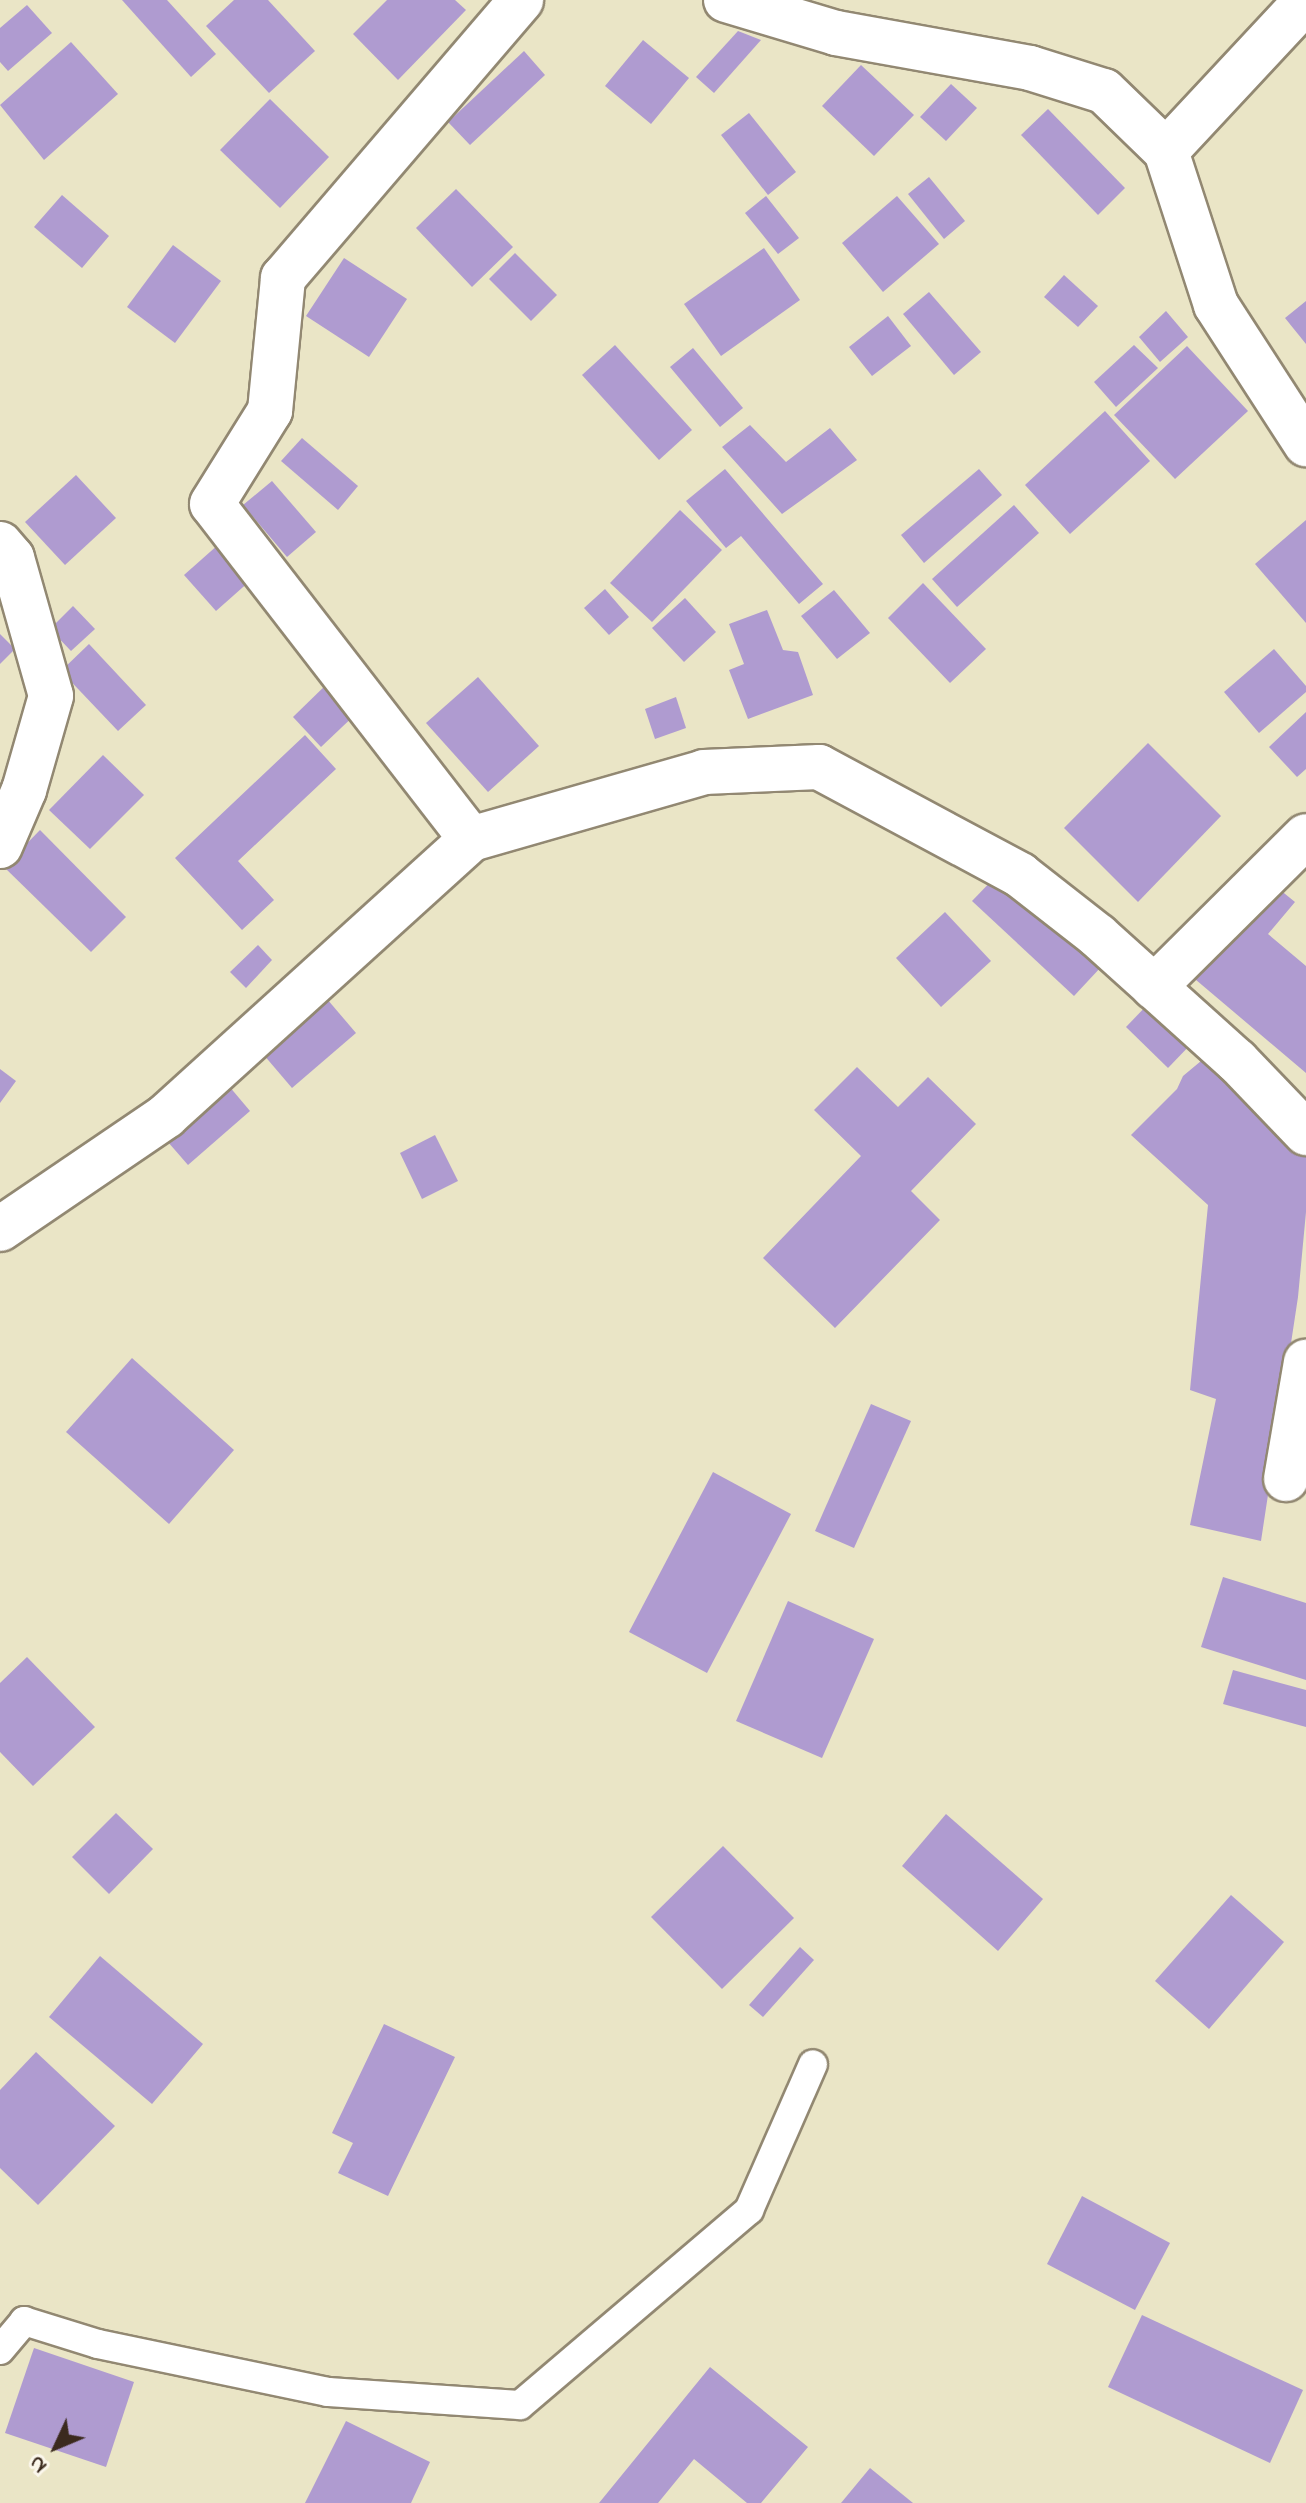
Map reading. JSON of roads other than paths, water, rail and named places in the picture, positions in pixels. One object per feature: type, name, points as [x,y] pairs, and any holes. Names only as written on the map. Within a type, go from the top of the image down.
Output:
[{"type":"street","points":[[471,839],[212,504],[270,411],[283,278],[521,0]]},
{"type":"street","points":[[726,0],[836,33],[1030,68],[1104,91],[1166,151],[1216,305],[1306,444]]},
{"type":"street","points":[[1166,151],[1306,1]]},
{"type":"street","points":[[0,544],[12,558],[51,696],[24,790],[0,846]]},
{"type":"street","points":[[0,1229],[166,1116],[471,839],[704,772],[819,767],[1020,875],[1098,936],[1237,1061],[1306,1133]]},
{"type":"street","points":[[1154,987],[1306,836]]},
{"type":"street","points":[[1286,1479],[1306,1362]]},
{"type":"lane","points":[[0,2350],[24,2321],[98,2344],[328,2392],[520,2405],[749,2210],[813,2064]]}]
